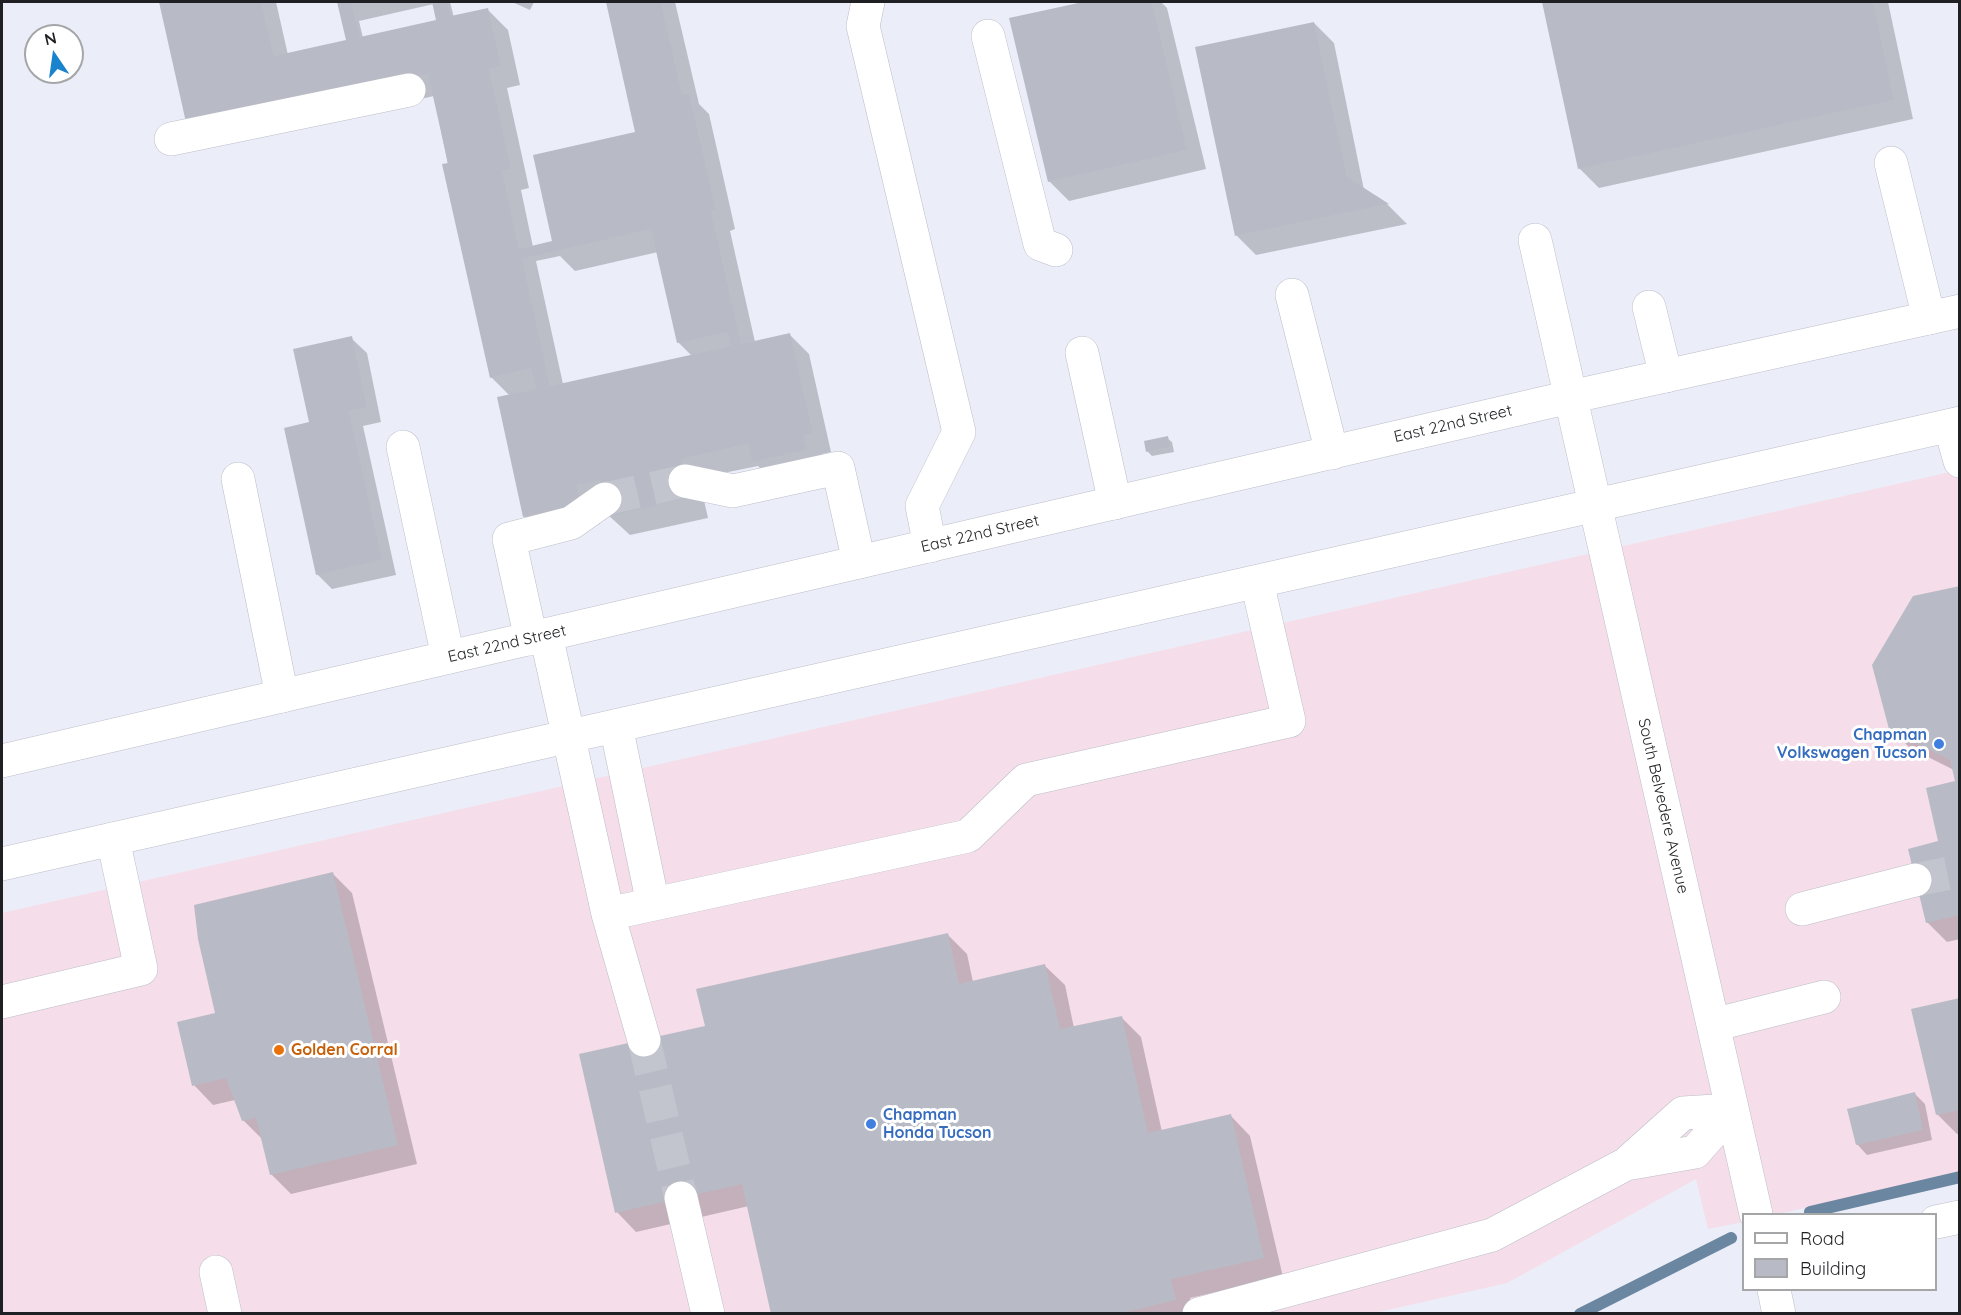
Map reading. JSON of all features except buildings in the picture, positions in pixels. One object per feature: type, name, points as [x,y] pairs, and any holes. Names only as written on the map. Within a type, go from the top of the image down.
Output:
[{"type":"main road","points":[[868,2],[863,27],[958,432],[922,506],[930,546]]},
{"type":"main road","points":[[988,36],[1040,244],[1056,250]]},
{"type":"main road","points":[[171,140],[409,90]]},
{"type":"main road","points":[[1891,163],[1944,315]]},
{"type":"main road","name":"South Belvedere Avenue","points":[[1534,240],[1756,1213]]},
{"type":"main road","points":[[1292,295],[1332,453]]},
{"type":"main road","points":[[1649,307],[1666,376]]},
{"type":"main road","name":"East 22nd Street","points":[[2,761],[1570,397],[1944,315]]},
{"type":"main road","points":[[1082,353],[1115,503]]},
{"type":"main road","points":[[2,864],[1955,424],[1959,461]]},
{"type":"main road","points":[[402,447],[448,657]]},
{"type":"main road","points":[[685,481],[733,491],[838,468],[859,562]]},
{"type":"main road","points":[[238,479],[282,696]]},
{"type":"main road","points":[[605,499],[571,522],[509,539],[569,736],[608,914],[644,1040]]},
{"type":"main road","points":[[608,914],[968,836],[1026,780],[1289,721],[1257,582]]},
{"type":"main road","points":[[616,726],[653,904]]},
{"type":"main road","points":[[2,1002],[141,969],[113,839]]},
{"type":"main road","points":[[1802,909],[1915,880]]},
{"type":"main road","points":[[1713,1025],[1824,997]]},
{"type":"main road","points":[[1199,1314],[1492,1235],[1626,1164],[1683,1113],[1732,1110]]},
{"type":"main road","points":[[681,1198],[708,1314]]},
{"type":"main road","points":[[1937,1222],[1959,1216]]},
{"type":"main road","points":[[216,1272],[225,1314]]},
{"type":"main road","points":[[1774,1291],[1779,1314]]},
{"type":"shaded area","points":[[1959,470],[1959,1175],[1782,1213],[1742,1213],[1742,1222],[1708,1229],[1696,1179],[1507,1283],[1370,1314],[2,1313],[2,913]]},
{"type":"waterway","points":[[1810,1212],[1960,1177]]},
{"type":"waterway","points":[[1580,1314],[1731,1238]]},
{"type":"tunnel","points":[[605,499],[685,481]]},
{"type":"tunnel","points":[[1915,880],[1960,871]]},
{"type":"tunnel","points":[[644,1040],[681,1198]]},
{"type":"place","name":"Chapman Volkswagen Tucson","points":[[1939,744]]},
{"type":"place","name":"Golden Corral","points":[[279,1050]]},
{"type":"place","name":"Chapman Honda Tucson","points":[[871,1124]]}]
